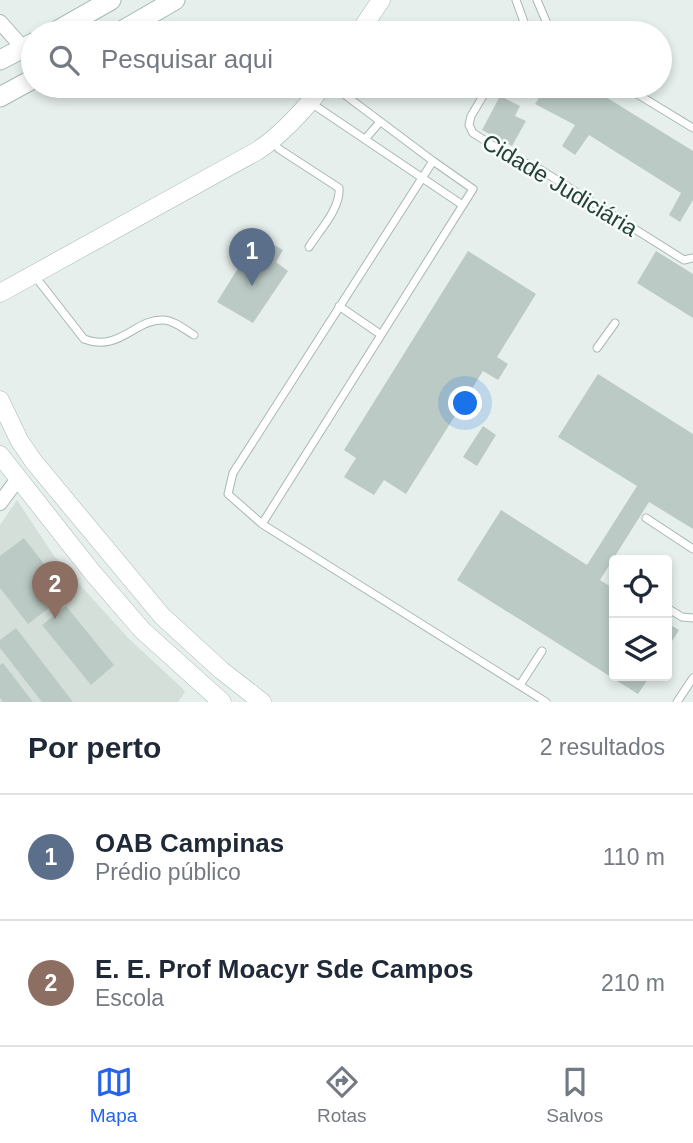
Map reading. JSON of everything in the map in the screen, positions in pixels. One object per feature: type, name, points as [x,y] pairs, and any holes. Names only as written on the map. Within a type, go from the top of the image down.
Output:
[{"type":"main road","points":[[74,21],[111,0]]},
{"type":"main road","points":[[139,21],[175,0]]},
{"type":"main road","points":[[19,54],[11,75],[21,80]]},
{"type":"main road","points":[[0,97],[21,86]]},
{"type":"street","points":[[367,21],[381,0]]},
{"type":"street","points":[[0,24],[19,54]]},
{"type":"street","points":[[0,293],[272,141],[313,98]]},
{"type":"street","points":[[0,400],[19,440],[34,462],[162,616],[221,670],[262,702]]},
{"type":"street","points":[[0,445],[9,440],[19,440]]},
{"type":"street","points":[[0,455],[17,480],[142,630],[222,702]]},
{"type":"street","points":[[0,503],[34,462]]},
{"type":"lane","points":[[516,0],[524,21]]},
{"type":"lane","points":[[537,0],[545,21]]},
{"type":"lane","points":[[527,21],[542,16]]},
{"type":"lane","points":[[262,524],[473,188],[349,98]]},
{"type":"lane","name":"Cidade Judiciária","points":[[482,98],[471,116],[469,125],[473,133],[511,157],[541,170],[684,260],[693,258]]},
{"type":"lane","points":[[644,98],[693,128]]},
{"type":"lane","points":[[310,102],[461,204]]},
{"type":"lane","points":[[366,138],[380,122]]},
{"type":"lane","points":[[272,141],[279,149],[339,188],[340,195],[336,204],[309,247]]},
{"type":"lane","points":[[433,161],[233,472],[228,494],[262,524],[546,702]]},
{"type":"lane","points":[[33,275],[71,325],[84,339],[93,343],[129,335],[150,322],[161,320],[173,322],[194,335]]},
{"type":"lane","points":[[339,306],[380,334]]},
{"type":"lane","points":[[597,348],[615,323]]},
{"type":"lane","points":[[646,518],[693,549]]},
{"type":"lane","points":[[672,611],[682,617],[693,618]]},
{"type":"lane","points":[[520,685],[542,651]]},
{"type":"lane","points":[[677,702],[693,678]]},
{"type":"shaded area","points":[[17,500],[54,556],[128,638],[182,688],[185,692],[178,702],[0,702],[0,525]]},
{"type":"building","points":[[499,98],[520,106],[515,116],[526,121],[512,146],[482,130]]},
{"type":"building","points":[[539,98],[607,98],[693,151],[693,200],[680,222],[669,215],[681,193],[589,135],[575,155],[562,146],[575,125],[535,104]]},
{"type":"building","points":[[258,236],[283,250],[276,262],[288,271],[253,323],[217,302]]},
{"type":"building","points":[[468,251],[536,294],[497,357],[508,364],[498,380],[483,371],[406,494],[384,480],[374,495],[344,477],[356,458],[344,450]]},
{"type":"building","points":[[656,251],[693,274],[693,318],[637,283]]},
{"type":"building","points":[[598,374],[693,434],[693,529],[649,502],[616,555],[609,555],[609,566],[600,580],[609,586],[609,676],[457,580],[501,510],[587,565],[637,486],[558,437]]},
{"type":"building","points":[[483,426],[496,435],[477,466],[463,457]]},
{"type":"building","points":[[24,538],[67,594],[28,624],[0,588],[0,556]]},
{"type":"building","points":[[66,606],[114,665],[91,685],[42,625]]},
{"type":"building","points":[[672,626],[679,630],[672,641]]},
{"type":"building","points":[[16,628],[73,702],[42,702],[0,648],[0,640]]},
{"type":"building","points":[[3,663],[33,702],[3,702],[0,698],[0,665]]},
{"type":"building","points":[[617,681],[647,681],[638,694]]},
{"type":"place","name":"OAB Campinas","points":[[252,286]]},
{"type":"place","name":"E. E. Prof Moacyr Sde Campos","points":[[55,619]]}]
